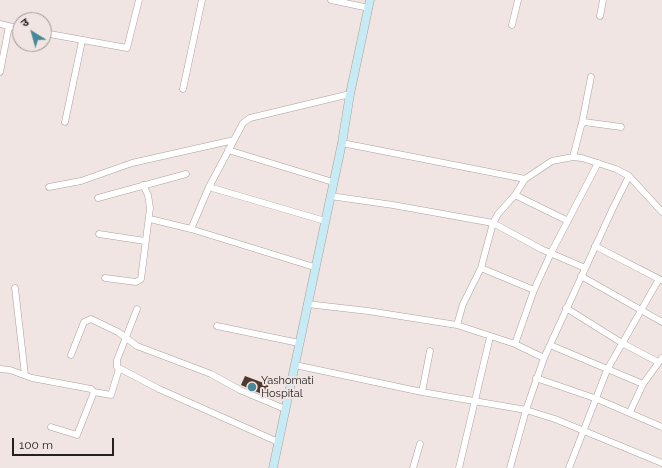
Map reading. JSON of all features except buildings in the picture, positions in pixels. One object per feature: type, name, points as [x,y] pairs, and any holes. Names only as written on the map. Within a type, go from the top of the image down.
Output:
[{"type":"main road","points":[[273,468],[370,4]]},
{"type":"street","points":[[52,35],[127,48],[139,0]]},
{"type":"street","points":[[183,89],[202,0]]},
{"type":"street","points":[[331,0],[370,4]]},
{"type":"street","points":[[512,25],[518,0]]},
{"type":"street","points":[[600,16],[603,0]]},
{"type":"street","points":[[0,24],[12,27]]},
{"type":"street","points":[[0,72],[9,26]]},
{"type":"street","points":[[65,122],[82,41]]},
{"type":"street","points":[[573,157],[582,123],[591,77]]},
{"type":"street","points":[[191,229],[209,186],[243,123],[250,118],[350,94]]},
{"type":"street","points":[[582,123],[621,127]]},
{"type":"street","points":[[49,187],[81,181],[132,163],[234,140]]},
{"type":"street","points":[[342,143],[525,179]]},
{"type":"street","points":[[228,150],[333,182]]},
{"type":"street","points":[[457,325],[464,304],[481,268],[493,223],[515,195],[525,179],[552,161],[573,157],[616,169],[629,176],[662,212]]},
{"type":"street","points":[[515,344],[534,290],[551,253],[598,163]]},
{"type":"street","points":[[98,198],[186,174]]},
{"type":"street","points":[[510,468],[526,410],[544,358],[580,276],[629,176]]},
{"type":"street","points":[[105,278],[140,281],[145,241],[150,219],[150,200],[143,185]]},
{"type":"street","points":[[209,186],[325,221]]},
{"type":"street","points":[[515,195],[568,221]]},
{"type":"street","points":[[330,196],[393,205],[493,223],[541,249],[585,268]]},
{"type":"street","points":[[150,219],[191,229],[314,267]]},
{"type":"street","points":[[99,234],[145,241]]},
{"type":"street","points":[[569,468],[607,370],[660,280],[595,246]]},
{"type":"street","points":[[481,268],[534,290]]},
{"type":"street","points":[[580,276],[662,322]]},
{"type":"street","points":[[15,288],[24,375]]},
{"type":"street","points":[[307,304],[368,311],[457,325],[515,344],[544,358]]},
{"type":"street","points":[[566,308],[622,343],[660,360],[643,384],[630,412]]},
{"type":"street","points":[[137,309],[116,364],[119,369],[159,389],[278,442]]},
{"type":"street","points":[[71,355],[82,327],[87,319],[91,319],[118,332],[137,346],[211,374],[240,390],[285,409]]},
{"type":"street","points":[[217,326],[299,343]]},
{"type":"street","points":[[459,468],[490,337]]},
{"type":"street","points":[[550,345],[643,384]]},
{"type":"street","points":[[422,392],[430,351]]},
{"type":"street","points":[[295,365],[422,392],[526,410],[662,462]]},
{"type":"street","points":[[0,369],[91,389],[94,392],[111,395],[119,369]]},
{"type":"street","points":[[536,378],[597,399],[662,427]]},
{"type":"street","points":[[51,427],[77,435],[94,392]]},
{"type":"street","points":[[413,468],[420,444]]},
{"type":"place","name":"Yashomati Hospital","points":[[252,387]]}]
